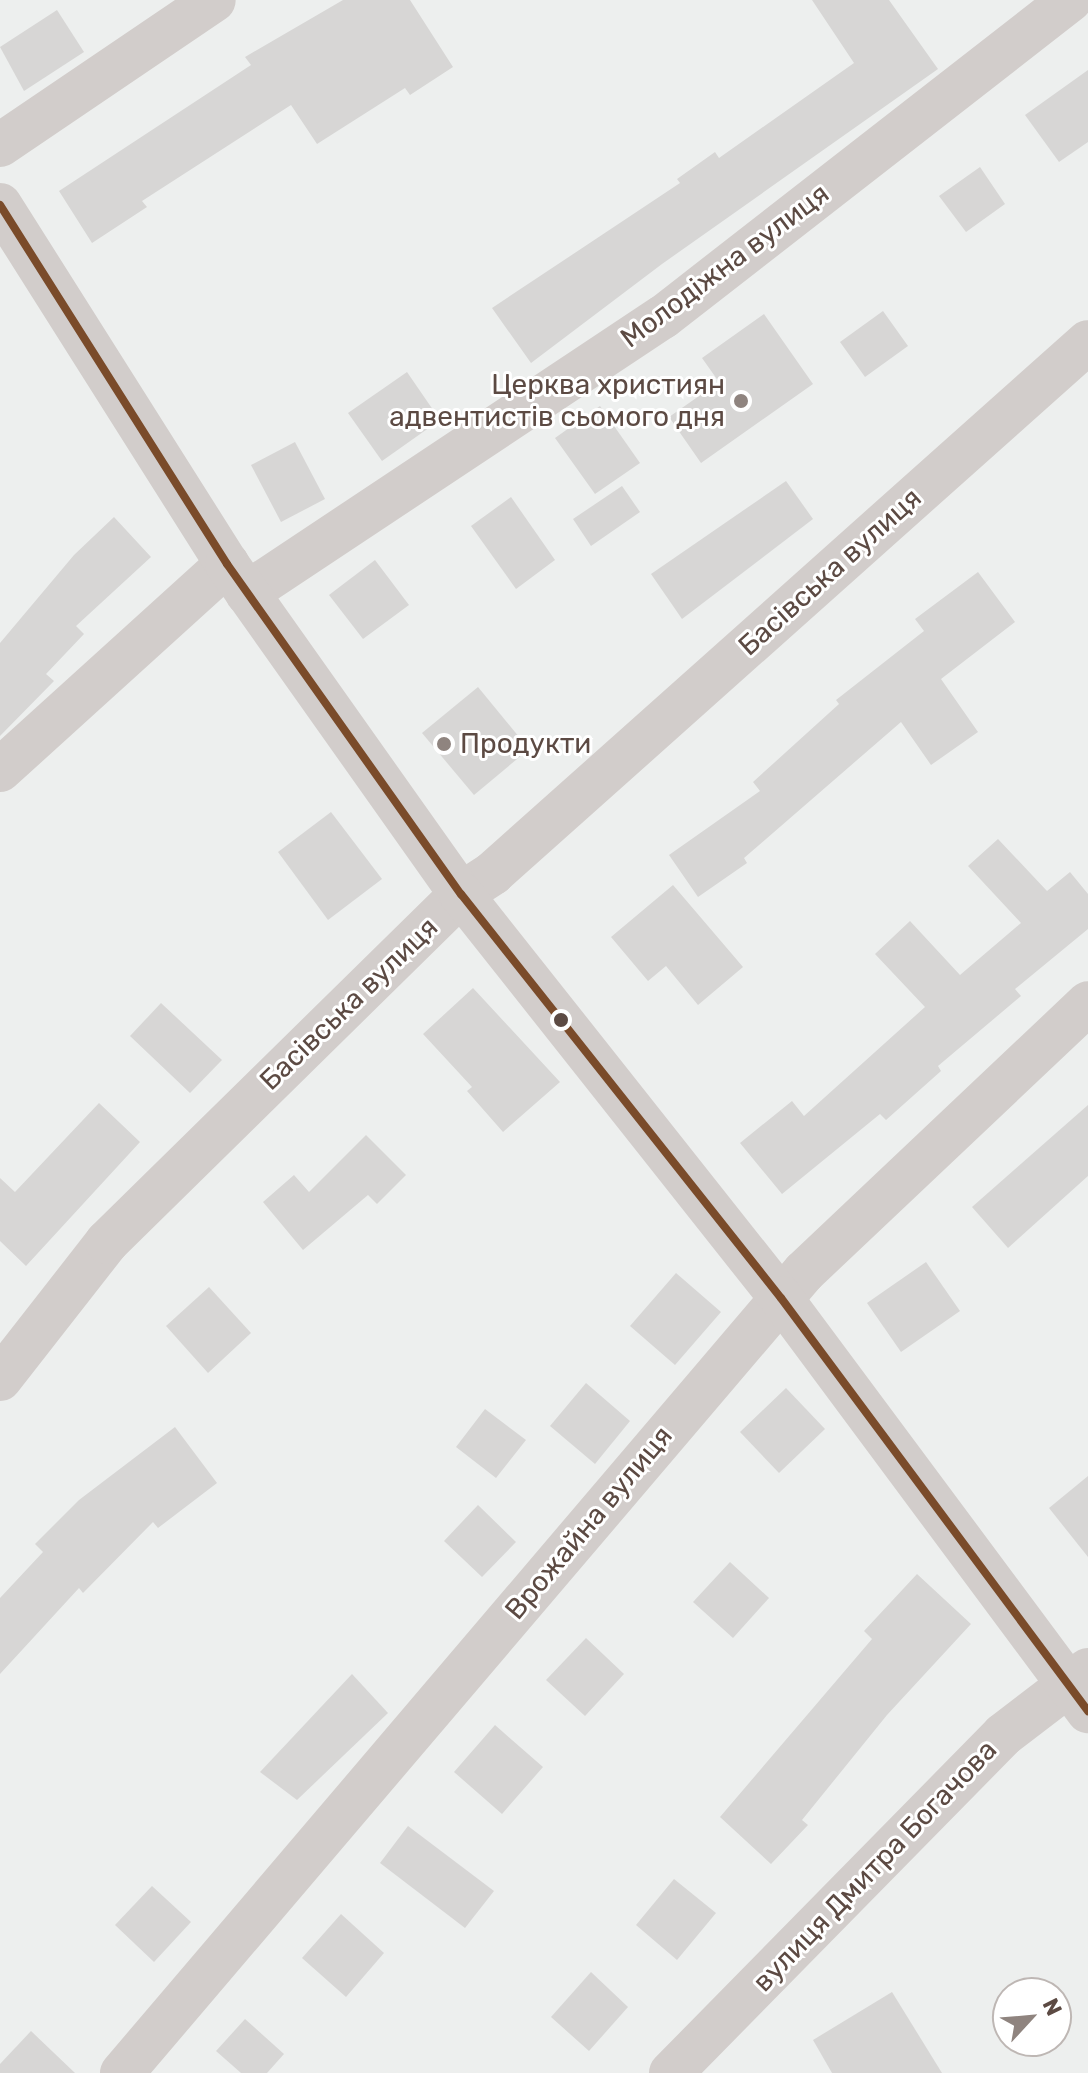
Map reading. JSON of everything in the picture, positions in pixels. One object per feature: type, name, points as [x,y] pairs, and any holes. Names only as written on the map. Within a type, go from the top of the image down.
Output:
[{"type":"street","points":[[0,145],[214,0]]},
{"type":"street","name":"Молодіжна вулиця","points":[[0,770],[237,578],[663,317],[1070,0]]},
{"type":"street","points":[[1081,0],[1088,10]]},
{"type":"street","points":[[0,205],[237,578],[461,894],[781,1298],[1082,1688]]},
{"type":"street","name":"Басівська вулиця","points":[[0,1379],[107,1242],[461,894],[493,873],[1088,342]]},
{"type":"street","name":"Врожайна вулиця","points":[[122,2073],[781,1298],[1088,1003]]},
{"type":"street","name":"вулиця Дмитра Богачова","points":[[671,2073],[1003,1735],[1082,1688]]},
{"type":"building","points":[[343,0],[410,0],[453,67],[410,95],[405,88],[317,144],[291,105],[142,201],[147,207],[92,243],[59,191],[251,65],[245,57]]},
{"type":"building","points":[[812,0],[889,0],[938,69],[662,264],[531,363],[492,308],[680,183],[677,179],[715,152],[719,158],[854,63]]},
{"type":"building","points":[[57,10],[84,52],[24,91],[0,47]]},
{"type":"building","points":[[1088,70],[1088,142],[1059,162],[1025,115]]},
{"type":"building","points":[[980,167],[1005,204],[966,232],[939,196]]},
{"type":"building","points":[[883,311],[908,346],[865,377],[840,342]]},
{"type":"building","name":"Церква християн адвентистів сьомого дня","points":[[764,314],[813,384],[701,463],[669,417],[719,382],[702,358]]},
{"type":"building","points":[[407,372],[440,420],[382,461],[348,413]]},
{"type":"building","points":[[600,406],[640,463],[595,494],[555,438]]},
{"type":"building","points":[[295,442],[325,499],[281,522],[251,465]]},
{"type":"building","points":[[786,481],[813,519],[682,619],[651,574]]},
{"type":"building","points":[[622,486],[640,512],[591,546],[573,519]]},
{"type":"building","points":[[511,497],[555,560],[516,589],[471,526]]},
{"type":"building","points":[[114,517],[151,557],[76,626],[84,634],[46,674],[54,681],[0,736],[0,643],[74,555]]},
{"type":"building","points":[[375,560],[409,605],[363,639],[329,595]]},
{"type":"building","points":[[978,572],[1015,622],[941,679],[978,732],[931,765],[901,722],[744,858],[747,863],[698,897],[669,855],[760,791],[753,782],[839,704],[836,700],[924,631],[915,619]]},
{"type":"building","points":[[478,687],[529,749],[474,795],[422,733]]},
{"type":"building","points":[[331,812],[382,879],[328,920],[278,852]]},
{"type":"building","points":[[998,839],[1047,891],[1070,872],[1088,894],[1088,929],[1015,989],[1021,996],[938,1066],[941,1071],[886,1120],[880,1114],[782,1194],[740,1143],[792,1101],[804,1116],[925,1007],[875,954],[910,921],[960,975],[1021,923],[968,866]]},
{"type":"building","points":[[673,885],[743,967],[698,1005],[666,966],[648,981],[611,937]]},
{"type":"building","points":[[473,988],[560,1082],[503,1132],[467,1091],[472,1087],[423,1034]]},
{"type":"building","points":[[161,1003],[222,1060],[190,1093],[130,1036]]},
{"type":"building","points":[[99,1103],[140,1142],[26,1266],[0,1241],[0,1178],[15,1192]]},
{"type":"building","points":[[1088,1105],[1088,1176],[1008,1248],[972,1207]]},
{"type":"building","points":[[366,1135],[406,1175],[377,1204],[368,1195],[303,1250],[263,1202],[294,1175],[309,1192]]},
{"type":"building","points":[[926,1262],[960,1311],[901,1352],[867,1303]]},
{"type":"building","points":[[676,1273],[721,1312],[675,1365],[630,1326]]},
{"type":"building","points":[[209,1287],[251,1333],[208,1373],[166,1326]]},
{"type":"building","points":[[586,1383],[630,1421],[595,1464],[550,1426]]},
{"type":"building","points":[[786,1388],[825,1429],[779,1473],[740,1432]]},
{"type":"building","points":[[485,1409],[526,1440],[496,1478],[456,1447]]},
{"type":"building","points":[[175,1427],[217,1483],[158,1528],[153,1522],[83,1593],[79,1588],[0,1674],[0,1598],[43,1552],[35,1544],[79,1500]]},
{"type":"building","points":[[1088,1476],[1088,1557],[1049,1508]]},
{"type":"building","points":[[478,1505],[516,1542],[482,1577],[444,1541]]},
{"type":"building","points":[[730,1562],[769,1598],[733,1638],[693,1602]]},
{"type":"building","points":[[917,1574],[971,1624],[887,1715],[802,1820],[808,1825],[771,1864],[720,1817],[872,1639],[864,1631]]},
{"type":"building","points":[[586,1638],[624,1674],[585,1716],[546,1680]]},
{"type":"building","points":[[352,1674],[388,1713],[297,1800],[260,1772]]},
{"type":"building","points":[[495,1725],[543,1767],[502,1814],[454,1772]]},
{"type":"building","points":[[408,1826],[494,1891],[465,1928],[380,1863]]},
{"type":"building","points":[[674,1879],[716,1913],[677,1960],[636,1925]]},
{"type":"building","points":[[152,1886],[191,1922],[154,1962],[115,1925]]},
{"type":"building","points":[[341,1914],[384,1953],[346,1997],[302,1958]]},
{"type":"building","points":[[591,1972],[628,2007],[589,2051],[551,2017]]},
{"type":"building","points":[[892,1992],[942,2073],[832,2073],[813,2040]]},
{"type":"building","points":[[245,2019],[284,2054],[267,2073],[241,2073],[216,2051]]},
{"type":"building","points":[[31,2031],[75,2073],[0,2073],[0,2064]]},
{"type":"transit line","points":[[0,205],[227,564],[461,894],[781,1298],[1088,1711]]},
{"type":"place","name":"Церква християн адвентистів сьомого дня","points":[[741,401]]},
{"type":"place","name":"Продукти","points":[[444,744]]}]
